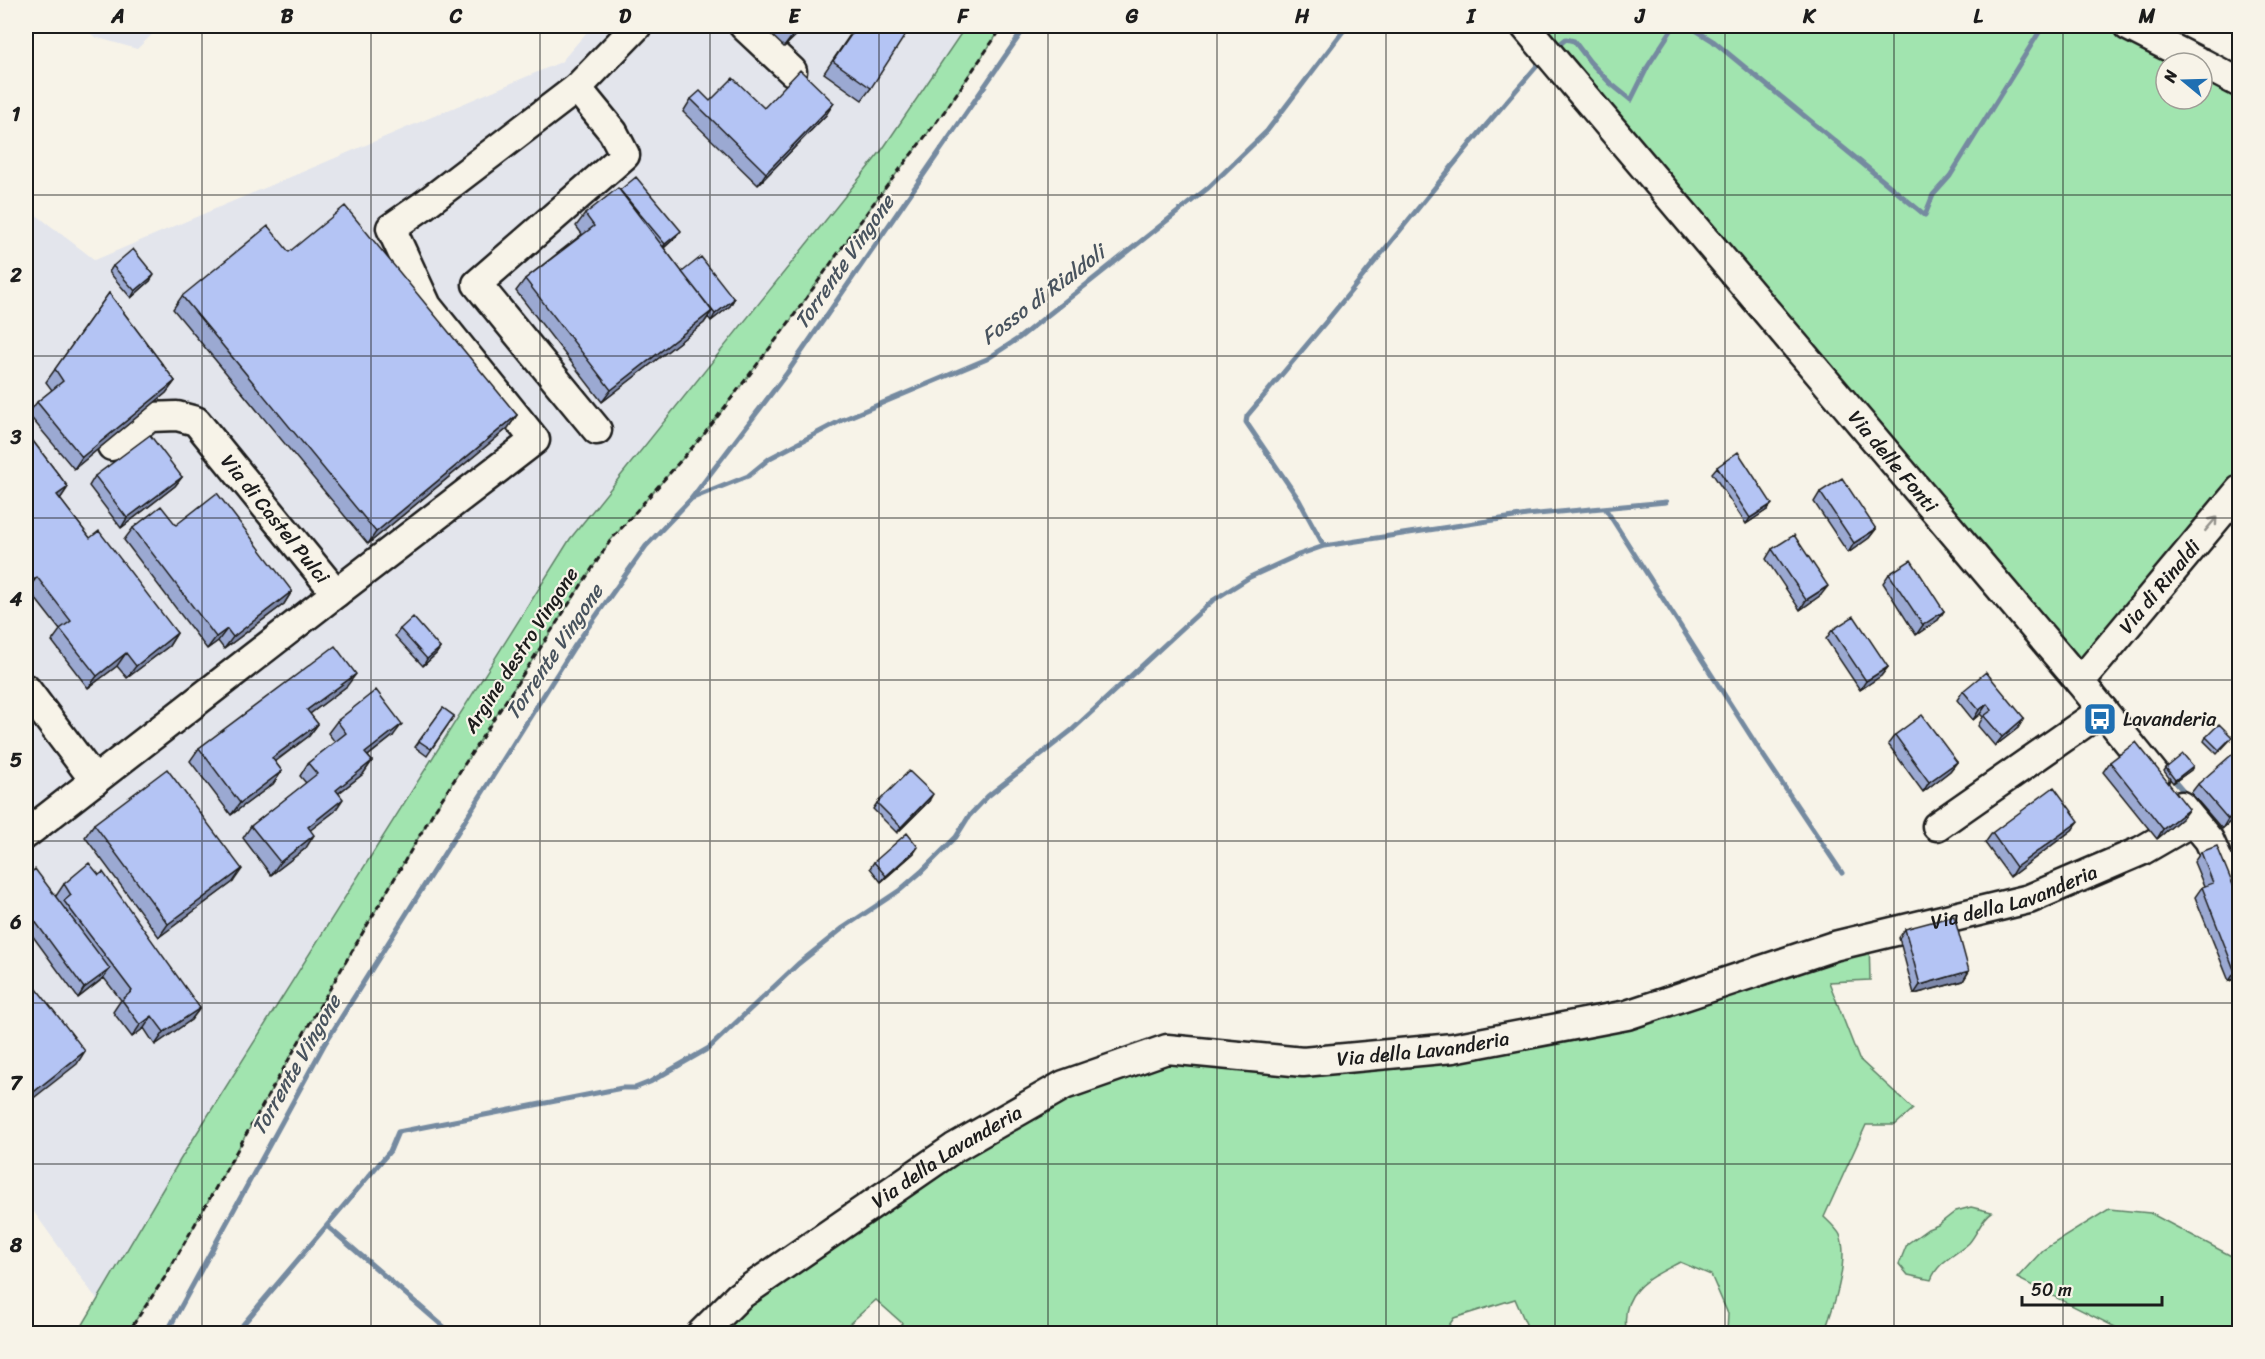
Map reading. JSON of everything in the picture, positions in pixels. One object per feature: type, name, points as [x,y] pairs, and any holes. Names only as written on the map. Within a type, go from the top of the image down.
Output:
[{"type":"street","points":[[336,593],[535,440],[428,306],[391,228],[578,87],[637,26]]},
{"type":"street","points":[[744,26],[792,71]]},
{"type":"street","name":"Via delle Fonti","points":[[1528,26],[2080,682],[2209,840],[2240,910]]},
{"type":"street","points":[[2128,26],[2178,51]]},
{"type":"street","points":[[2214,69],[2240,83]]},
{"type":"street","points":[[578,87],[613,132],[625,155],[477,284],[597,430]]},
{"type":"street","name":"Via di Castel Pulci","points":[[26,834],[336,593],[196,421],[177,416],[150,417],[112,446]]},
{"type":"street","name":"Via di Rinaldi","points":[[2080,682],[2240,490]]},
{"type":"street","points":[[26,689],[95,781]]},
{"type":"street","points":[[1937,826],[2103,710]]},
{"type":"street","name":"Via della Lavanderia","points":[[701,1334],[739,1296],[935,1161],[1064,1084],[1167,1050],[1303,1062],[1453,1048],[1627,1016],[1834,946],[2029,899],[2141,851],[2193,821]]},
{"type":"path","name":"Argine destro Vingone","points":[[127,1334],[165,1277],[434,811],[610,541],[705,433],[785,328],[873,204],[944,112],[1003,26]]},
{"type":"shaded area","points":[[81,26],[161,26],[137,49],[95,37]]},
{"type":"shaded area","points":[[592,26],[966,26],[180,1160],[98,1301],[26,1201],[26,207],[95,260],[561,62]]},
{"type":"green space","points":[[966,26],[1003,26],[944,112],[873,204],[785,328],[705,433],[610,541],[434,811],[165,1277],[127,1333],[78,1333],[180,1160],[570,539],[882,150]]},
{"type":"green space","points":[[1531,26],[2129,26],[2178,51],[2154,51],[2154,111],[2214,111],[2214,69],[2239,83],[2239,488],[2080,682]]},
{"type":"green space","points":[[1869,937],[1870,980],[1829,982],[1859,1059],[1913,1109],[1895,1125],[1866,1125],[1824,1217],[1840,1235],[1843,1258],[1839,1285],[1824,1333],[1727,1333],[1728,1314],[1711,1275],[1680,1262],[1640,1286],[1628,1304],[1626,1329],[1616,1333],[1530,1333],[1515,1299],[1454,1318],[1443,1334],[897,1333],[902,1323],[876,1300],[839,1333],[701,1334],[954,1148],[1167,1049],[1453,1048]]},
{"type":"green space","points":[[1971,1207],[1992,1212],[1985,1218],[1969,1243],[1942,1263],[1931,1280],[1908,1275],[1899,1264],[1907,1244],[1956,1211]]},
{"type":"green space","points":[[2109,1209],[2150,1213],[2239,1260],[2239,1333],[2127,1333],[2017,1278],[2043,1250]]},
{"type":"building","points":[[783,26],[802,26],[793,35]]},
{"type":"building","points":[[857,26],[911,26],[871,88],[833,61]]},
{"type":"building","points":[[800,70],[834,103],[766,173],[691,99],[700,91],[710,101],[733,78],[764,108]]},
{"type":"building","points":[[636,177],[681,231],[665,244],[620,190]]},
{"type":"building","points":[[618,188],[712,311],[611,390],[525,279],[594,226],[585,214]]},
{"type":"building","points":[[345,206],[517,415],[376,532],[182,296],[268,226],[289,252]]},
{"type":"building","points":[[133,249],[154,275],[135,291],[113,266]]},
{"type":"building","points":[[701,257],[734,299],[715,314],[682,272]]},
{"type":"building","points":[[109,293],[175,381],[82,457],[37,402],[63,381],[55,369]]},
{"type":"building","points":[[26,432],[68,487],[57,495],[90,538],[99,531],[177,633],[136,666],[126,653],[97,676],[60,629],[71,621],[37,577],[27,585],[26,583]]},
{"type":"building","points":[[150,435],[182,477],[127,518],[95,476]]},
{"type":"building","points":[[1738,452],[1772,504],[1750,518],[1717,467]]},
{"type":"building","points":[[1842,478],[1876,529],[1854,543],[1820,492]]},
{"type":"building","points":[[217,493],[292,591],[233,637],[227,629],[216,637],[133,528],[161,506],[176,525]]},
{"type":"building","points":[[1794,535],[1828,586],[1806,600],[1772,549]]},
{"type":"building","points":[[1911,560],[1944,611],[1923,625],[1889,574]]},
{"type":"building","points":[[1854,616],[1888,667],[1866,681],[1832,630]]},
{"type":"building","points":[[413,617],[440,648],[427,659],[400,629]]},
{"type":"building","points":[[335,646],[356,674],[307,710],[318,724],[272,758],[282,771],[240,803],[199,748]]},
{"type":"building","points":[[1986,672],[2024,718],[2002,737],[1984,716],[1992,710],[1987,704],[1979,710],[1963,691]]},
{"type":"building","points":[[376,690],[402,724],[365,753],[372,761],[336,790],[343,799],[308,827],[314,835],[280,862],[251,826],[317,774],[308,763],[346,733],[337,721]]},
{"type":"building","points":[[443,708],[454,716],[431,749],[419,741]]},
{"type":"building","points":[[1922,715],[1957,762],[1929,782],[1895,735]]},
{"type":"building","points":[[2219,724],[2232,737],[2219,750],[2206,737]]},
{"type":"building","points":[[2136,742],[2189,809],[2163,829],[2110,762]]},
{"type":"building","points":[[2236,751],[2240,755],[2240,809],[2228,819],[2198,784]]},
{"type":"building","points":[[2183,754],[2193,766],[2175,780],[2166,768]]},
{"type":"building","points":[[167,769],[242,869],[168,924],[94,824]]},
{"type":"building","points":[[909,771],[933,794],[901,827],[877,803]]},
{"type":"building","points":[[2054,787],[2079,821],[2016,867],[1992,833]]},
{"type":"building","points":[[907,833],[918,847],[886,876],[874,862]]},
{"type":"building","points":[[2217,846],[2240,902],[2240,970],[2235,972],[2202,887],[2213,883],[2201,852]]},
{"type":"building","points":[[89,863],[99,875],[103,872],[200,1008],[164,1032],[152,1016],[140,1025],[122,1000],[132,991],[64,901],[71,895],[64,884]]},
{"type":"building","points":[[35,869],[110,969],[84,988],[26,909],[26,877]]},
{"type":"building","points":[[1954,916],[1969,971],[1920,985],[1905,929]]},
{"type":"building","points":[[26,975],[85,1051],[26,1098]]},
{"type":"waterway","name":"Torrente Vingone","points":[[166,1334],[324,1045],[574,647],[646,546],[691,499],[787,373],[1026,26]]},
{"type":"waterway","name":"Fosso di Rialdoli","points":[[693,498],[748,476],[770,458],[842,420],[987,359],[1019,338],[1208,188],[1267,131],[1347,26]]},
{"type":"waterway","points":[[1555,48],[1566,39],[1574,41],[1610,83],[1631,100],[1648,66],[1674,26]]},
{"type":"waterway","points":[[1689,26],[1713,41],[1925,215],[1933,195],[1950,176],[2043,26]]},
{"type":"waterway","points":[[1324,546],[1299,500],[1246,422],[1247,416],[1542,60]]},
{"type":"waterway","points":[[233,1334],[390,1151],[398,1132],[622,1088],[635,1088],[650,1082],[709,1048],[798,964],[843,928],[900,890],[921,872],[956,837],[969,816],[988,796],[1072,730],[1212,601],[1250,577],[1324,546],[1527,515],[1666,502]]},
{"type":"waterway","points":[[1605,508],[1761,752],[1842,873]]},
{"type":"waterway","points":[[2171,777],[2188,797]]},
{"type":"waterway","points":[[327,1226],[452,1334]]},
{"type":"place","name":"Lavanderia","points":[[2100,719]]}]
